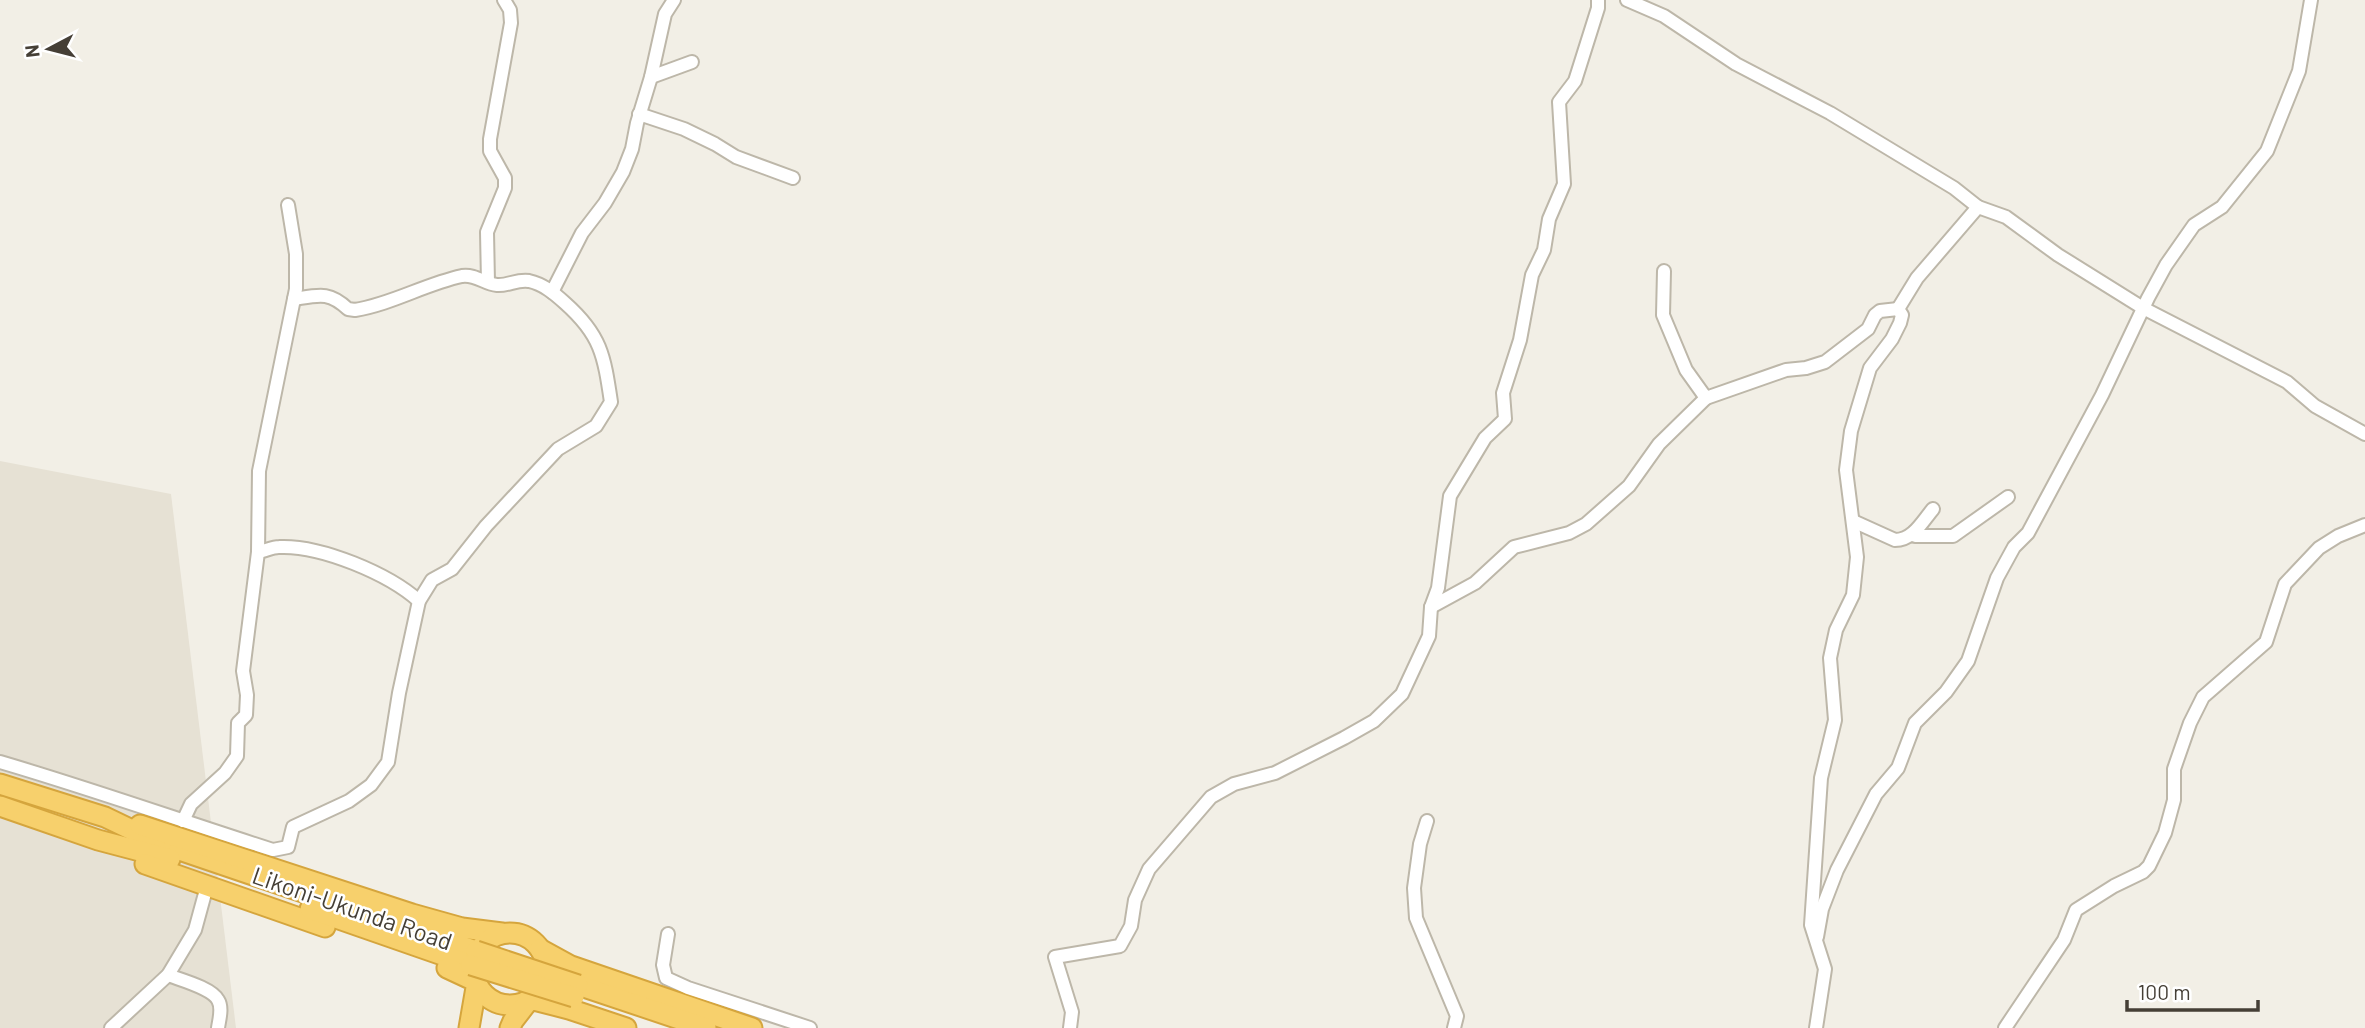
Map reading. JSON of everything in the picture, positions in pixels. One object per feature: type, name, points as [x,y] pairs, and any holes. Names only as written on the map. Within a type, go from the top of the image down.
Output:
[{"type":"highway","name":"Likoni-Ukunda Road","points":[[0,784],[105,817],[157,849],[471,965],[667,1028]]},
{"type":"highway","name":"Likoni-Ukunda Road","points":[[0,806],[98,840],[157,849],[706,1028]]},
{"type":"highway","points":[[105,817],[153,827],[412,914],[462,928],[524,935],[540,949],[571,966],[752,1028]]},
{"type":"highway","points":[[98,840],[138,862],[447,968],[477,982]]},
{"type":"highway","points":[[502,933],[484,943],[477,954],[474,968],[477,982],[484,994],[496,1002],[517,1004],[530,999],[626,1028]]},
{"type":"highway","points":[[510,1028],[540,989],[545,976],[545,962],[540,949]]},
{"type":"highway","points":[[469,1028],[477,982]]},
{"type":"street","points":[[488,282],[486,238],[505,188],[505,178],[490,151],[511,23],[510,10],[504,0]]},
{"type":"street","points":[[552,292],[582,233],[623,172],[632,149],[666,14],[674,0]]},
{"type":"street","points":[[1070,1028],[1072,1012],[1055,957],[1120,946],[1131,926],[1135,900],[1149,869],[1211,797],[1219,790],[1275,773],[1374,722],[1402,694],[1429,636],[1431,607],[1438,588],[1450,496],[1485,438],[1505,419],[1503,393],[1520,340],[1532,275],[1544,250],[1549,219],[1564,184],[1559,102],[1575,81],[1598,8],[1598,0]]},
{"type":"street","points":[[1627,0],[1664,16],[1736,64],[1841,120],[1954,188],[1978,207],[2006,217],[2059,255],[2143,308],[2287,382],[2315,406],[2365,434]]},
{"type":"street","points":[[1816,941],[1822,909],[1837,870],[1877,794],[1898,768],[1916,723],[1946,692],[1968,661],[1997,578],[2014,547],[2028,533],[2102,395],[2166,265],[2194,225],[2222,207],[2267,151],[2299,71],[2311,0]]},
{"type":"street","points":[[651,77],[692,62]]},
{"type":"street","points":[[639,114],[693,133],[736,158],[793,178]]},
{"type":"street","points":[[183,821],[191,804],[225,773],[237,756],[238,723],[246,715],[247,695],[243,671],[258,552],[259,471],[294,299],[296,254],[288,205]]},
{"type":"street","points":[[1898,309],[1917,278],[1978,207]]},
{"type":"street","points":[[1664,271],[1663,315],[1686,370],[1706,397]]},
{"type":"street","points":[[0,762],[74,783],[273,850],[288,847],[293,827],[349,801],[371,785],[388,762],[399,693],[419,601],[432,580],[452,569],[486,526],[558,449],[596,426],[611,401],[597,340],[573,311],[552,292],[531,281],[498,285],[481,278],[465,276],[436,282],[399,298],[355,310],[348,309],[329,296],[294,299]]},
{"type":"street","points":[[1431,607],[1475,583],[1514,547],[1569,533],[1586,524],[1629,486],[1659,444],[1706,397],[1786,370],[1825,362],[1868,329],[1880,311],[1898,309]]},
{"type":"street","points":[[1816,1028],[1825,969],[1811,925],[1821,778],[1835,720],[1830,659],[1836,630],[1853,595],[1857,558],[1846,470],[1851,430],[1870,368],[1892,339],[1900,323],[1902,315],[1898,309]]},
{"type":"street","points":[[1913,533],[1915,536],[1953,536],[2008,496]]},
{"type":"street","points":[[1853,521],[1895,540],[1902,540],[1913,533],[1933,509]]},
{"type":"street","points":[[2005,1028],[2064,940],[2076,911],[2149,866],[2165,833],[2174,800],[2174,769],[2190,723],[2203,697],[2266,642],[2285,584],[2319,548],[2338,536],[2365,525]]},
{"type":"street","points":[[258,552],[278,547],[344,560],[364,567],[405,589],[419,601]]},
{"type":"street","points":[[1427,821],[1420,844],[1414,888],[1416,918],[1457,1016],[1454,1028]]},
{"type":"street","points":[[111,1028],[168,975],[195,930],[207,886]]},
{"type":"street","points":[[668,934],[663,965],[666,978],[688,988],[810,1028]]},
{"type":"street","points":[[168,975],[209,991],[219,1000],[221,1010],[218,1028]]},
{"type":"shaded area","points":[[0,461],[171,494],[236,1028],[0,1028]]}]
